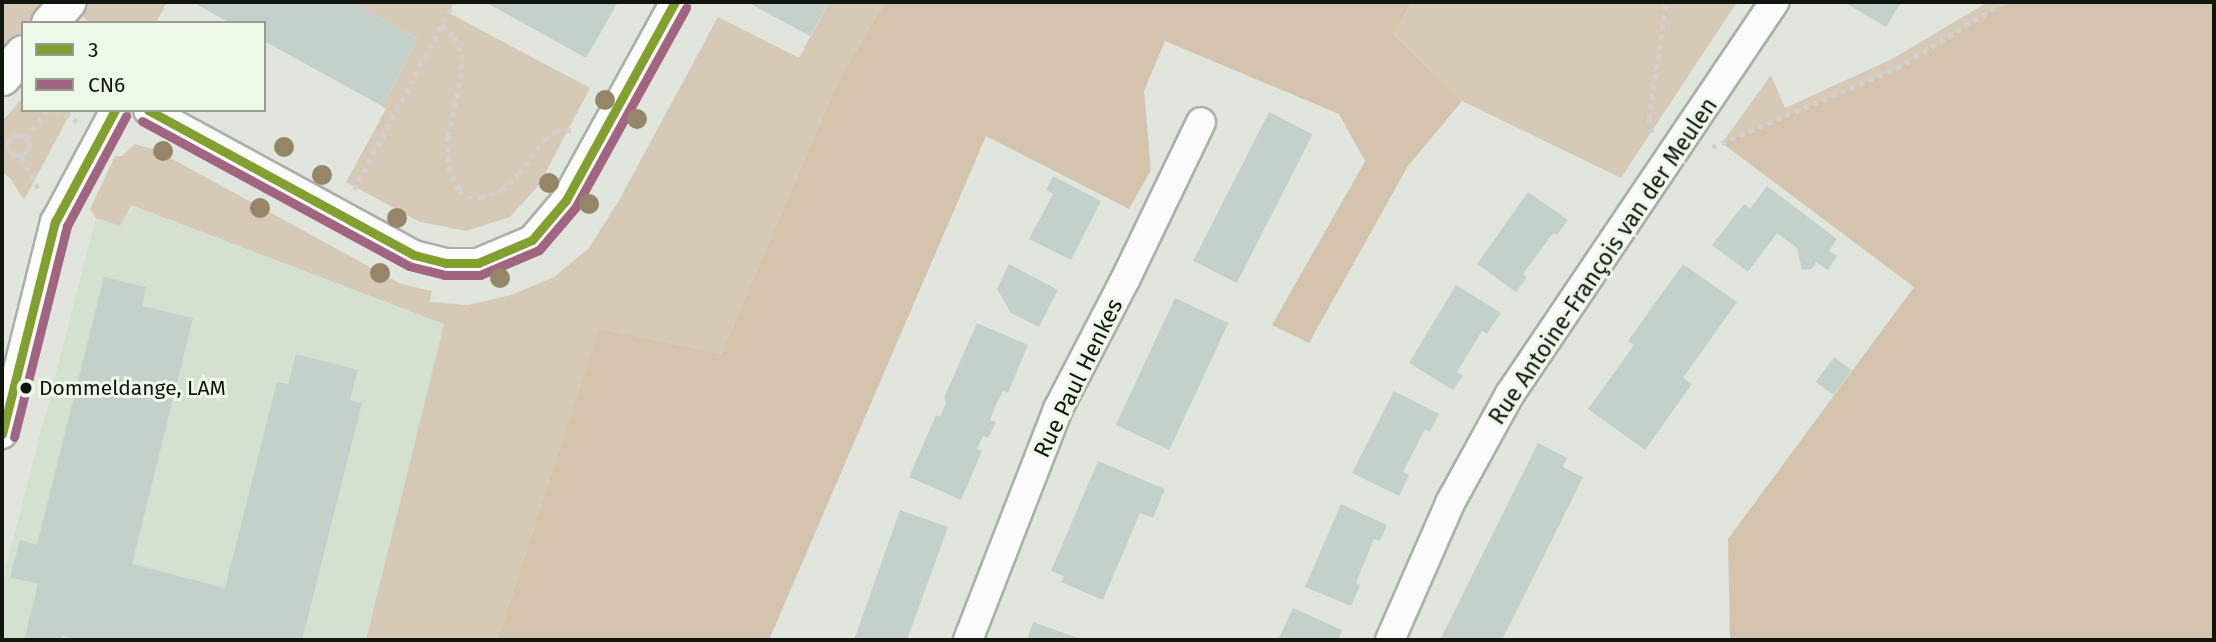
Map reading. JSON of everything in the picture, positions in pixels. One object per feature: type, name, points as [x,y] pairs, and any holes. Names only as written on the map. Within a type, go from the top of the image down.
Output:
[{"type":"street","points":[[51,21],[67,2]]},
{"type":"street","points":[[152,112],[414,255],[445,263],[478,263],[532,240],[566,200],[674,2]]},
{"type":"street","name":"Rue Antoine-François van der Meulen","points":[[1390,640],[1450,503],[1510,394],[1774,2]]},
{"type":"street","points":[[2,77],[21,55]]},
{"type":"street","points":[[2,434],[55,222],[114,112]]},
{"type":"street","name":"Rue Paul Henkes","points":[[968,640],[1058,409],[1125,280],[1201,122]]},
{"type":"path","points":[[340,216],[454,2]]},
{"type":"path","points":[[1664,167],[1652,145],[1649,119],[1666,2]]},
{"type":"path","points":[[1710,148],[1897,68],[2004,2]]},
{"type":"path","points":[[442,25],[454,37],[462,54],[462,73],[448,137],[449,167],[459,191],[468,198],[480,198],[501,190],[519,174],[544,139],[556,131],[570,128],[597,143]]},
{"type":"path","points":[[26,138],[46,112]]},
{"type":"path","points":[[15,135],[26,138],[30,147],[22,157],[12,155],[5,148],[15,135]]},
{"type":"shaded area","points":[[2,2],[167,2],[157,21],[88,21],[66,3],[51,21],[21,21],[21,55],[2,77]]},
{"type":"shaded area","points":[[351,2],[454,2],[449,13],[590,88],[539,185],[510,217],[466,231],[420,222],[346,182],[386,109],[382,106],[418,39]]},
{"type":"shaded area","points":[[829,2],[885,2],[839,79],[721,354],[599,330],[497,640],[366,640],[444,324],[131,205],[120,226],[96,218],[90,209],[115,156],[122,156],[135,144],[156,150],[401,284],[432,291],[430,302],[468,305],[511,295],[554,277],[589,248],[618,202],[718,17],[799,58]]},
{"type":"shaded area","points":[[885,2],[1412,2],[1393,34],[1462,101],[1408,166],[1309,343],[1272,325],[1365,161],[1339,114],[1165,41],[1144,91],[1151,170],[1129,209],[986,136],[769,640],[497,640],[599,329],[721,354],[839,79]]},
{"type":"shaded area","points":[[1412,2],[1737,2],[1621,178],[1462,101],[1393,34]]},
{"type":"shaded area","points":[[1988,2],[2004,2],[1897,68],[1722,143],[1771,75],[1785,108],[1892,59]]},
{"type":"shaded area","points":[[2004,2],[2214,2],[2214,640],[1730,640],[1728,539],[1914,287],[1722,143],[1897,68]]},
{"type":"shaded area","points":[[21,100],[21,112],[71,112],[24,200],[10,178],[2,172],[2,121]]},
{"type":"shaded area","points":[[130,205],[444,324],[366,640],[2,640],[2,583],[96,218],[120,226]]},
{"type":"building","points":[[192,2],[351,2],[418,39],[382,106],[266,42],[266,21],[226,21]]},
{"type":"building","points":[[485,2],[618,2],[586,58]]},
{"type":"building","points":[[747,2],[829,2],[810,36]]},
{"type":"building","points":[[1844,2],[1901,2],[1886,27]]},
{"type":"building","points":[[1269,112],[1313,134],[1237,283],[1193,261]]},
{"type":"building","points":[[1053,176],[1101,201],[1071,260],[1029,239],[1053,194],[1046,190]]},
{"type":"building","points":[[1767,186],[1837,239],[1829,251],[1837,256],[1828,270],[1816,262],[1812,269],[1802,270],[1797,248],[1777,233],[1748,272],[1712,245],[1744,204],[1750,209]]},
{"type":"building","points":[[1528,192],[1568,220],[1557,235],[1553,233],[1523,274],[1527,277],[1516,292],[1477,264]]},
{"type":"building","points":[[1009,264],[1058,290],[1039,327],[1011,313],[997,289]]},
{"type":"building","points":[[1683,264],[1737,302],[1683,378],[1692,384],[1645,450],[1588,409],[1634,345],[1628,341]]},
{"type":"building","points":[[104,277],[146,287],[142,306],[193,318],[132,564],[225,588],[277,382],[288,384],[296,354],[358,370],[350,400],[362,403],[302,640],[77,640],[62,636],[61,640],[24,640],[38,584],[10,577],[20,540],[37,545]]},
{"type":"building","points":[[1456,285],[1501,313],[1487,334],[1482,331],[1457,372],[1463,376],[1453,390],[1409,363]]},
{"type":"building","points":[[1175,298],[1228,323],[1169,450],[1116,425]]},
{"type":"building","points":[[977,323],[1028,345],[1008,393],[1003,391],[996,405],[990,420],[996,422],[988,438],[983,436],[977,449],[982,451],[961,500],[909,477],[936,415],[940,417],[946,403],[944,398]]},
{"type":"building","points":[[1834,357],[1852,370],[1834,395],[1816,382]]},
{"type":"building","points":[[1394,391],[1439,414],[1430,432],[1425,429],[1403,472],[1409,475],[1399,496],[1352,473]]},
{"type":"building","points":[[1538,443],[1567,458],[1563,467],[1583,477],[1528,588],[1502,640],[1440,640]]},
{"type":"building","points":[[1098,461],[1165,489],[1153,518],[1140,513],[1103,600],[1061,582],[1064,576],[1051,571]]},
{"type":"building","points":[[1341,504],[1387,525],[1380,541],[1374,539],[1356,583],[1360,585],[1351,606],[1305,587]]},
{"type":"building","points":[[900,510],[948,527],[907,640],[854,640]]},
{"type":"building","points":[[1293,608],[1342,630],[1338,640],[1278,640]]},
{"type":"building","points":[[1033,622],[1084,640],[1027,640]]},
{"type":"transit line","name":"3","points":[[152,112],[414,255],[445,263],[478,263],[532,240],[566,200],[675,2]]},
{"type":"transit line","name":"CN6","points":[[142,121],[409,266],[444,275],[480,275],[539,250],[575,208],[686,8]]},
{"type":"transit line","name":"3","points":[[2,434],[55,222],[114,112]]},
{"type":"transit line","name":"CN6","points":[[14,437],[67,226],[126,116]]},
{"type":"place","name":"Dommeldange, LAM","points":[[26,388]]}]
